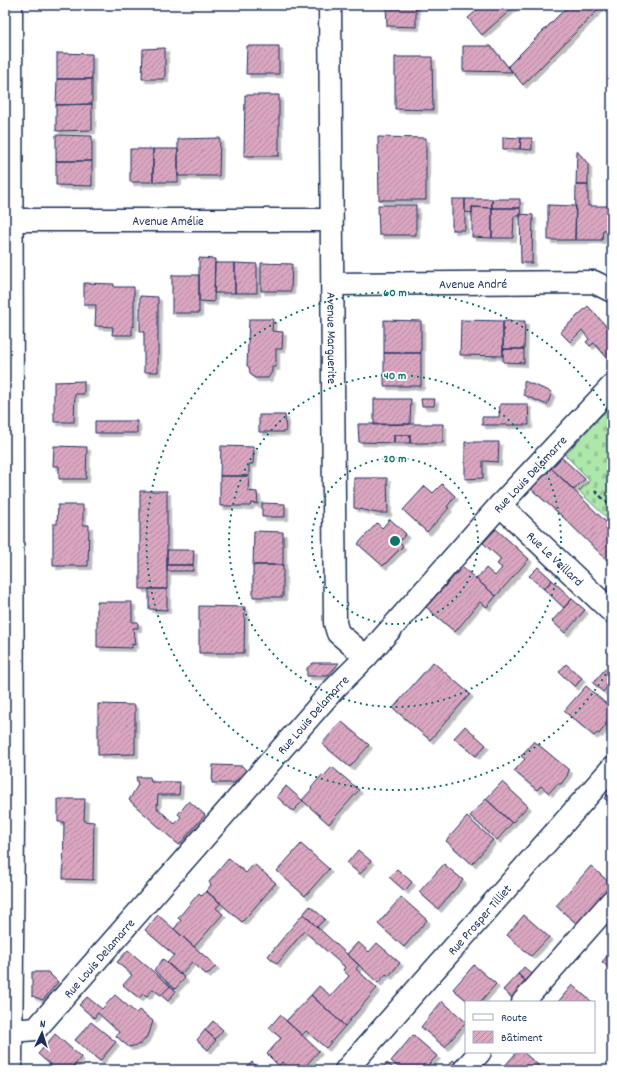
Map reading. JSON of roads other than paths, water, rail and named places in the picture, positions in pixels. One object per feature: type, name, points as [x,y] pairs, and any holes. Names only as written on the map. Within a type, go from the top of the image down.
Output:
[{"type":"street","points":[[11,5],[8,220],[11,1070]]},
{"type":"street","name":"Avenue Marguerite","points":[[330,5],[335,623],[338,633],[366,657]]},
{"type":"street","name":"Avenue Amélie","points":[[8,220],[331,220]]},
{"type":"street","name":"Avenue André","points":[[333,284],[594,282],[612,291]]},
{"type":"street","name":"Rue Louis Delamarre","points":[[11,1031],[36,1029],[334,689],[366,657],[500,505],[612,386]]},
{"type":"street","name":"Rue Le Veillard","points":[[500,505],[612,612]]},
{"type":"street","name":"Rue Prosper Tilliet","points":[[346,1070],[612,768]]},
{"type":"street","points":[[524,1001],[612,901]]},
{"type":"street","points":[[464,1070],[479,1053]]}]
